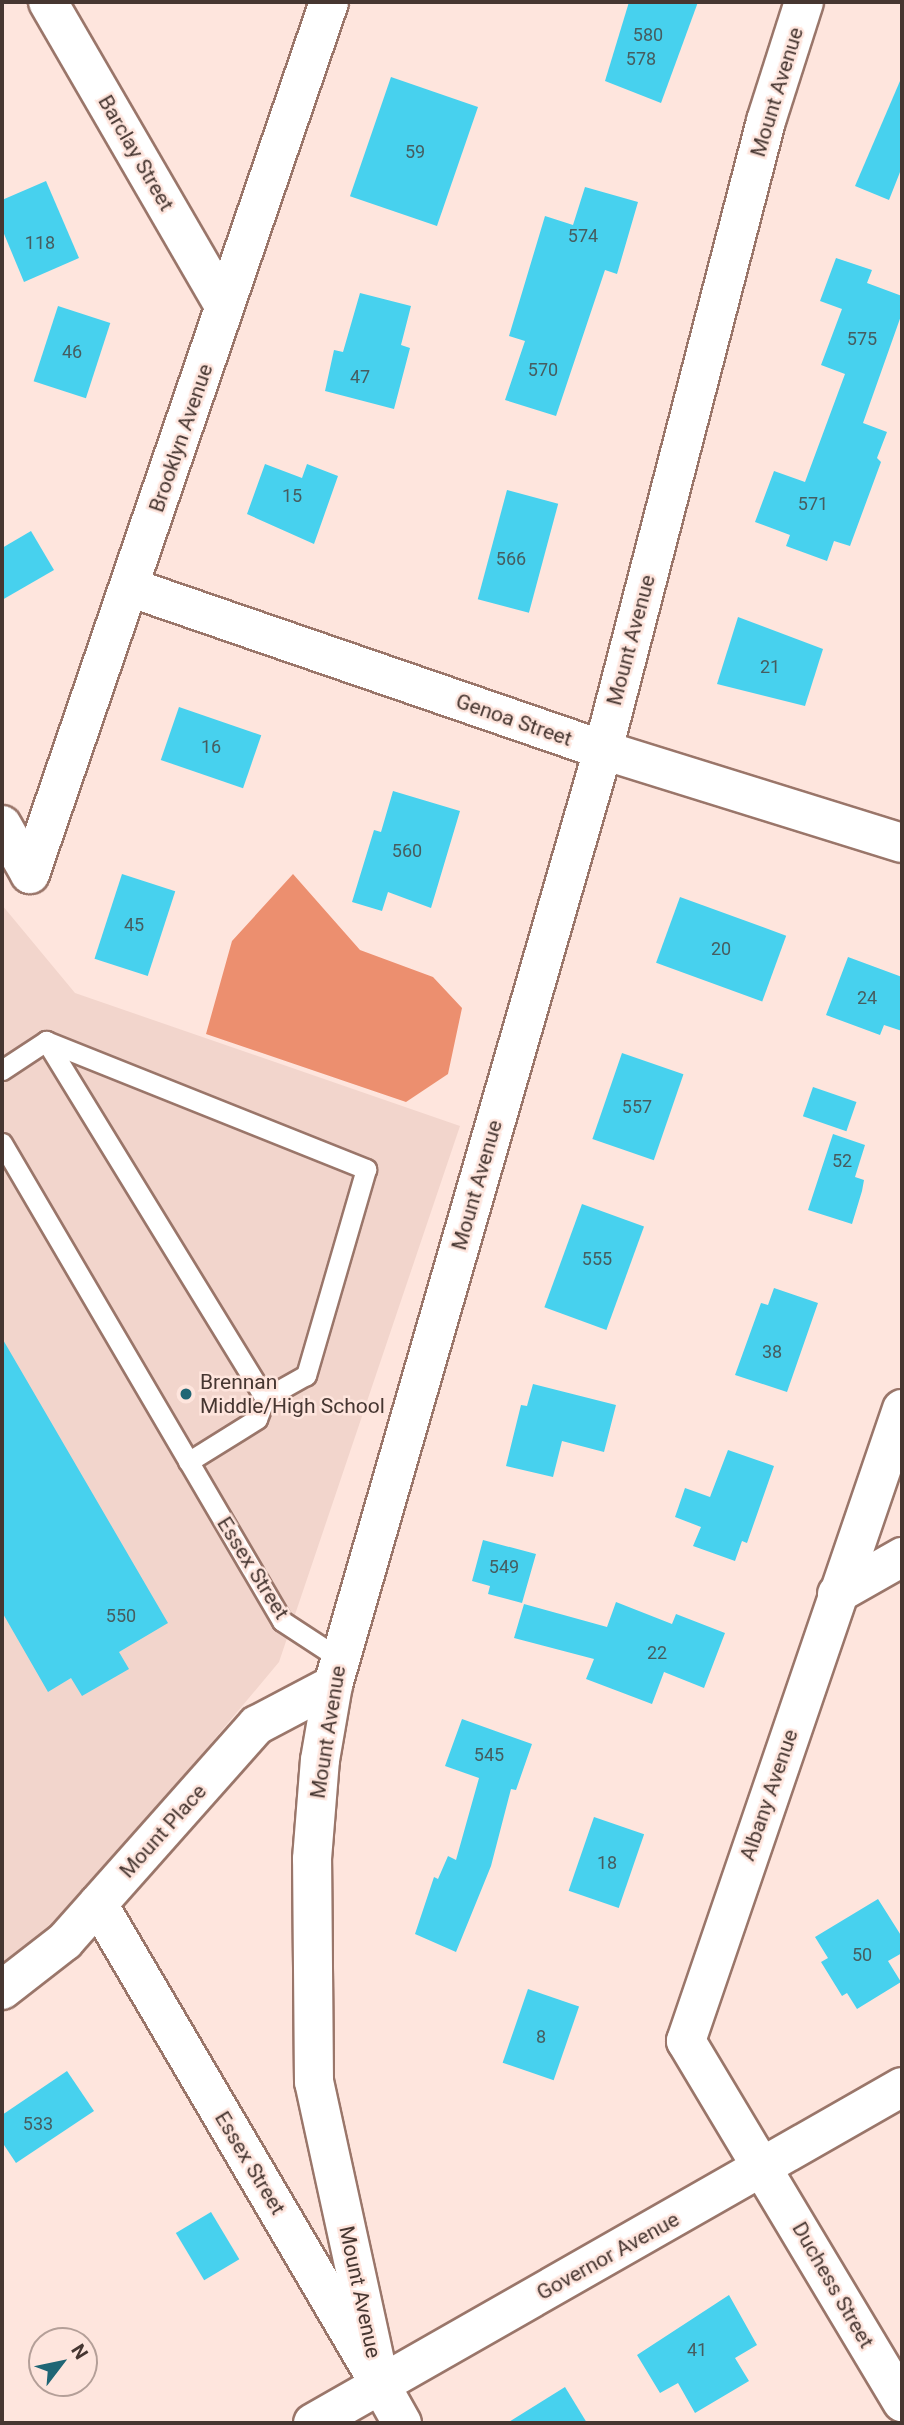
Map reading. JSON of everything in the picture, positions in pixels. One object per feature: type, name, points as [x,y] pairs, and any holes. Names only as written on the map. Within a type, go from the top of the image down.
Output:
[{"type":"street","name":"Barclay Street","points":[[48,2],[223,304]]},
{"type":"street","name":"Brooklyn Avenue","points":[[2,825],[30,874],[205,370],[223,304],[329,2]]},
{"type":"street","name":"Mount Avenue","points":[[380,2384],[314,2082],[312,1858],[320,1760],[336,1672],[603,750],[766,121],[804,2]]},
{"type":"street","name":"Genoa Street","points":[[129,587],[603,750],[902,843]]},
{"type":"street","name":"Albany Avenue","points":[[764,2167],[686,2041],[836,1594],[902,1409]]},
{"type":"street","points":[[836,1594],[902,1557]]},
{"type":"street","name":"Mount Place","points":[[2,1990],[57,1948],[257,1725],[336,1672]]},
{"type":"street","name":"Essex Street","points":[[97,1904],[402,2423]]},
{"type":"street","name":"Governor Avenue","points":[[313,2423],[902,2087]]},
{"type":"street","name":"Duchess Street","points":[[764,2167],[902,2402]]},
{"type":"lane","points":[[2,1070],[46,1041]]},
{"type":"lane","points":[[46,1041],[265,1398]]},
{"type":"lane","points":[[46,1041],[366,1169],[306,1375],[265,1398],[257,1419],[188,1462]]},
{"type":"lane","name":"Essex Street","points":[[2,1143],[282,1621],[336,1672]]},
{"type":"shaded area","points":[[293,874],[360,950],[433,977],[462,1008],[448,1074],[406,1102],[206,1034],[232,941]]},
{"type":"shaded area","name":"Brennan Middle/High School","points":[[2,905],[75,993],[460,1126],[279,1662],[38,1950],[2,1977]]},
{"type":"building","points":[[629,2],[698,2],[661,103],[605,81]]},
{"type":"building","points":[[391,77],[478,107],[437,226],[350,196]]},
{"type":"building","points":[[900,81],[902,167],[889,200],[855,186]]},
{"type":"building","points":[[46,181],[79,258],[24,282],[2,229],[2,200]]},
{"type":"building","points":[[585,187],[638,202],[617,274],[605,270],[556,416],[505,400],[525,341],[509,336],[545,216],[573,225]]},
{"type":"building","points":[[836,258],[872,270],[867,283],[902,296],[902,313],[863,423],[887,432],[877,458],[881,462],[850,546],[834,541],[827,561],[786,546],[790,535],[755,522],[774,471],[805,482],[845,374],[821,365],[842,309],[820,301]]},
{"type":"building","points":[[360,293],[411,306],[401,345],[410,348],[394,409],[325,391],[334,350],[343,352]]},
{"type":"building","points":[[58,306],[110,323],[86,398],[34,381]]},
{"type":"building","points":[[265,464],[302,478],[307,464],[338,476],[314,544],[247,514]]},
{"type":"building","points":[[507,490],[558,504],[529,613],[478,599]]},
{"type":"building","points":[[31,531],[54,570],[2,600],[2,548]]},
{"type":"building","points":[[738,617],[823,649],[805,706],[717,684]]},
{"type":"building","points":[[179,707],[261,735],[243,788],[161,760]]},
{"type":"building","points":[[393,791],[460,811],[431,908],[388,892],[382,911],[352,902],[374,830],[381,832]]},
{"type":"building","points":[[122,874],[175,891],[148,976],[94,959]]},
{"type":"building","points":[[680,897],[786,936],[762,1001],[656,963]]},
{"type":"building","points":[[848,957],[902,977],[902,1031],[884,1025],[880,1035],[826,1015]]},
{"type":"building","points":[[622,1053],[683,1074],[654,1160],[592,1139]]},
{"type":"building","points":[[813,1087],[856,1102],[846,1131],[803,1116]]},
{"type":"building","points":[[833,1134],[865,1145],[855,1177],[864,1180],[852,1224],[808,1210]]},
{"type":"building","points":[[582,1204],[644,1227],[606,1330],[544,1307]]},
{"type":"building","points":[[774,1288],[818,1303],[787,1392],[735,1375],[761,1303],[768,1305]]},
{"type":"building","points":[[2,1338],[168,1623],[119,1652],[129,1669],[82,1696],[71,1678],[48,1692],[2,1612]]},
{"type":"building","points":[[533,1384],[616,1405],[604,1452],[562,1441],[553,1477],[506,1466],[521,1405],[527,1406]]},
{"type":"building","points":[[728,1450],[774,1466],[747,1543],[742,1541],[735,1561],[693,1546],[701,1527],[675,1517],[685,1488],[710,1497]]},
{"type":"building","points":[[483,1540],[536,1554],[522,1603],[488,1594],[490,1586],[472,1581]]},
{"type":"building","points":[[616,1602],[672,1624],[676,1614],[725,1633],[704,1688],[664,1672],[652,1704],[586,1679],[594,1659],[514,1638],[524,1604],[607,1627]]},
{"type":"building","points":[[462,1719],[532,1744],[516,1790],[511,1789],[491,1866],[456,1952],[415,1934],[434,1877],[438,1879],[448,1856],[456,1860],[479,1778],[445,1766]]},
{"type":"building","points":[[594,1817],[644,1834],[619,1908],[569,1891]]},
{"type":"building","points":[[878,1899],[902,1937],[902,1953],[888,1961],[901,1982],[857,2009],[847,1993],[842,1996],[821,1962],[828,1958],[815,1937]]},
{"type":"building","points":[[528,1989],[579,2007],[554,2080],[503,2063]]},
{"type":"building","points":[[67,2071],[94,2111],[16,2163],[2,2142],[2,2115]]},
{"type":"building","points":[[211,2212],[239,2259],[204,2280],[176,2233]]},
{"type":"building","points":[[729,2295],[757,2345],[735,2358],[749,2381],[695,2413],[678,2383],[660,2393],[637,2355]]},
{"type":"building","points":[[565,2387],[587,2423],[507,2423]]},
{"type":"place","name":"Brennan Middle/High School","points":[[186,1394]]}]
